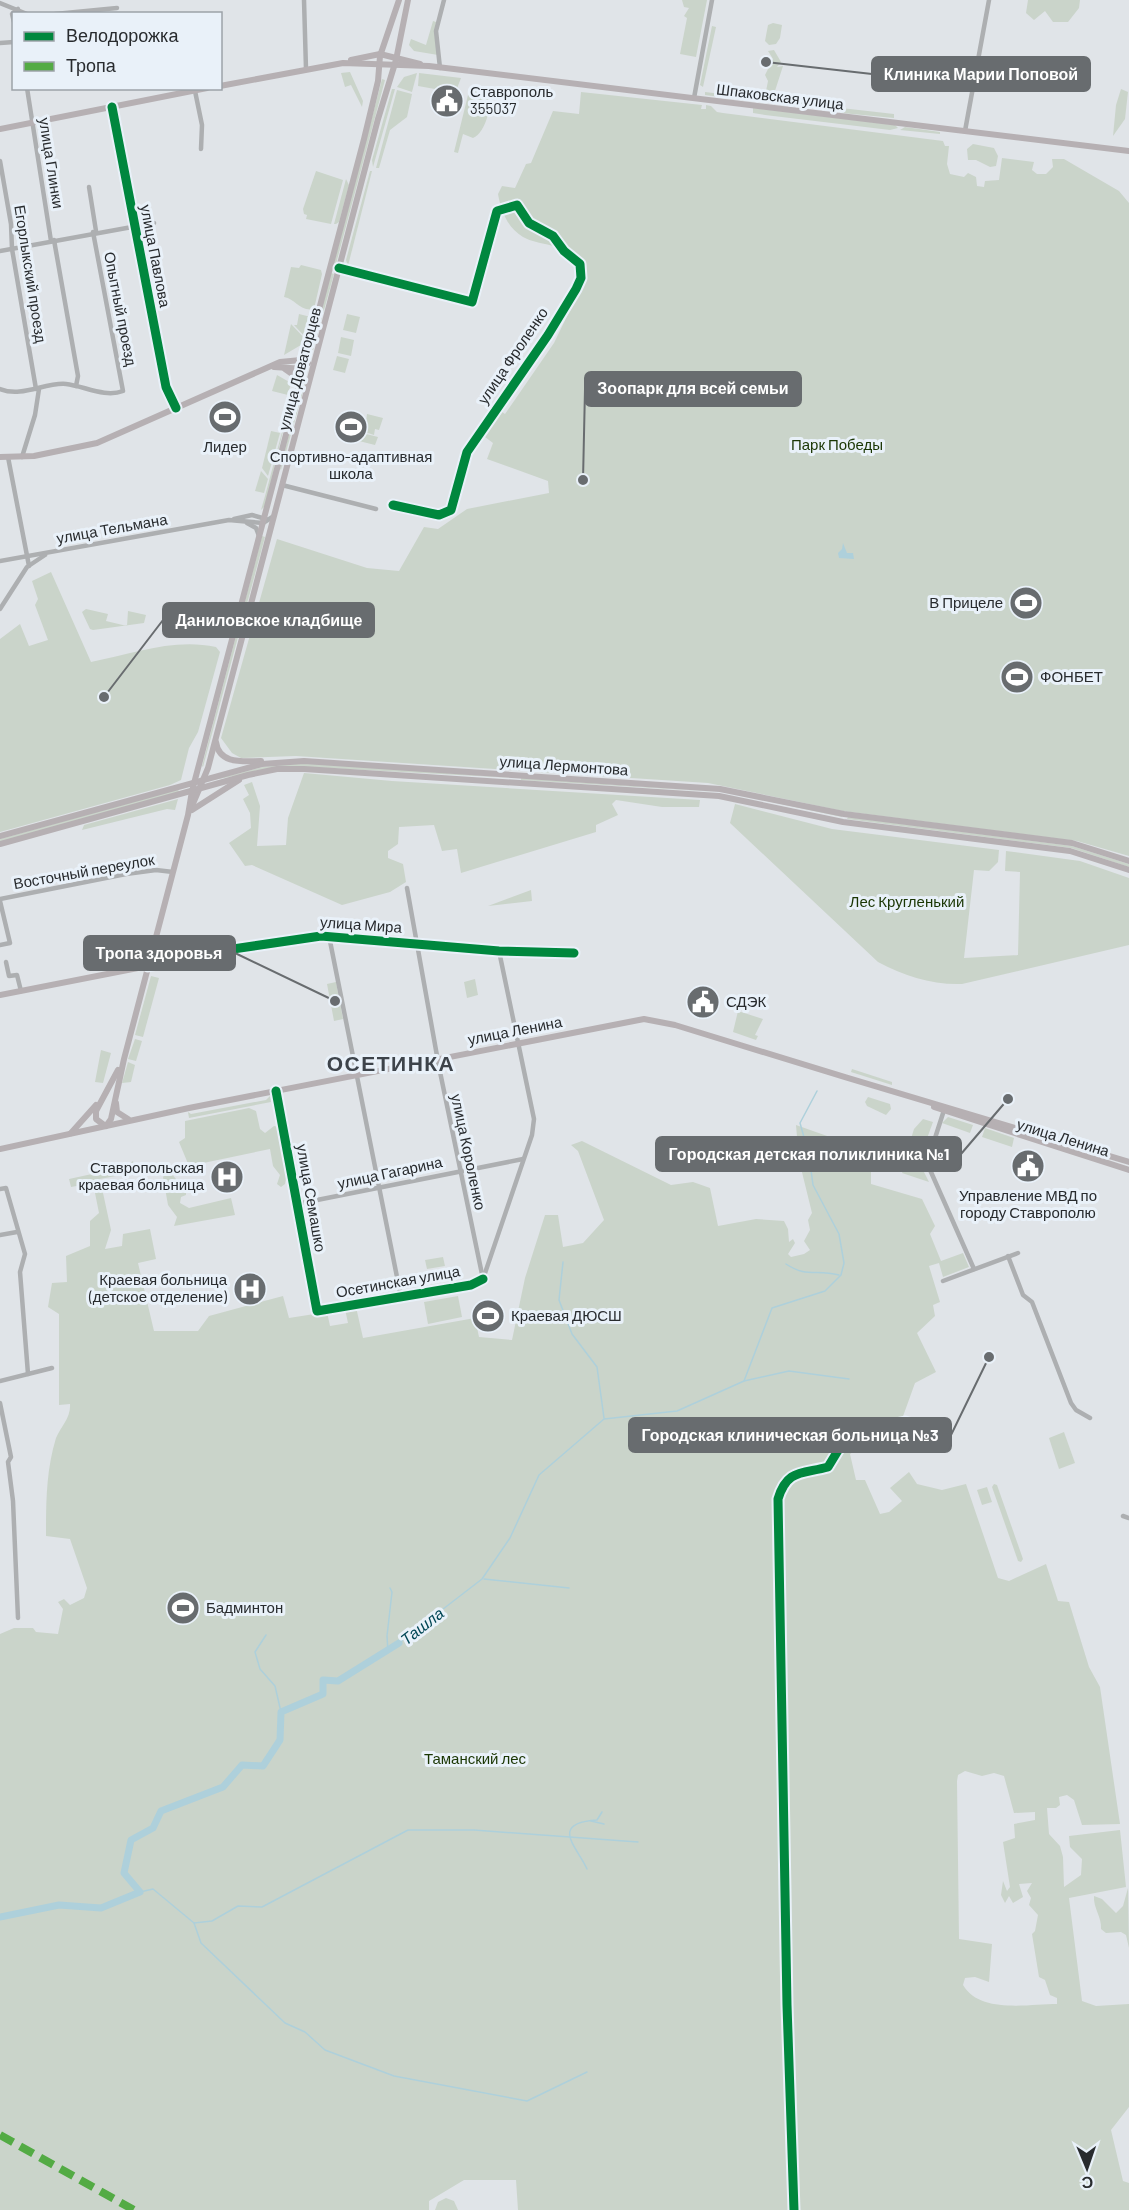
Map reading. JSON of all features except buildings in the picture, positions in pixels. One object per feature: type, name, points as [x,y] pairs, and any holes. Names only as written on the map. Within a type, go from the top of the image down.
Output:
[{"type":"main road","points":[[381,52],[399,0]]},
{"type":"main road","name":"улица Доваторцев","points":[[124,1059],[96,1115],[98,1123],[106,1125],[111,1119],[124,1059],[188,815],[194,782],[259,537],[285,475],[397,54],[408,0]]},
{"type":"main road","name":"Шпаковская улица","points":[[222,86],[343,63],[381,52],[440,68],[1129,150]]},
{"type":"main road","name":"улица Доваторцев","points":[[188,815],[204,780],[270,530],[267,505],[378,81],[381,52]]},
{"type":"main road","name":"Шпаковская улица","points":[[343,63],[429,66]]},
{"type":"main road","points":[[0,129],[199,90]]},
{"type":"main road","points":[[0,457],[21,457],[97,442],[303,353],[309,346]]},
{"type":"main road","points":[[280,362],[305,361],[313,367]]},
{"type":"main road","points":[[272,367],[290,372],[299,386]]},
{"type":"main road","points":[[264,369],[313,367]]},
{"type":"main road","points":[[276,473],[285,475]]},
{"type":"main road","points":[[217,734],[218,750],[230,760],[289,761]]},
{"type":"main road","name":"улица Лермонтова","points":[[0,836],[262,764],[289,761],[720,789],[844,818],[1072,843],[1129,861]]},
{"type":"main road","points":[[200,762],[204,780],[217,784]]},
{"type":"main road","points":[[171,789],[188,780],[200,762]]},
{"type":"main road","name":"улица Лермонтова","points":[[0,844],[248,775],[277,769],[304,769],[719,796],[844,818],[1070,851],[1129,870]]},
{"type":"main road","name":"улица Лермонтова","points":[[188,815],[198,804],[248,775]]},
{"type":"main road","points":[[518,775],[518,783]]},
{"type":"main road","points":[[171,797],[183,798],[189,808]]},
{"type":"main road","name":"улица Мира","points":[[0,995],[148,966]]},
{"type":"main road","name":"улица Ленина","points":[[0,1149],[106,1125],[625,1021],[652,1020],[1129,1162]]},
{"type":"main road","name":"улица Доваторцев","points":[[70,1134],[106,1094]]},
{"type":"main road","points":[[116,1095],[117,1112],[125,1119],[132,1120]]},
{"type":"main road","name":"улица Ленина","points":[[945,1109],[1129,1170]]},
{"type":"street","points":[[304,0],[306,69]]},
{"type":"street","points":[[440,68],[436,31],[444,0]]},
{"type":"street","points":[[694,98],[712,0]]},
{"type":"street","points":[[965,131],[988,0]]},
{"type":"street","points":[[1,3],[24,11]]},
{"type":"street","points":[[1,3],[12,20]]},
{"type":"street","points":[[76,12],[117,8]]},
{"type":"street","name":"улица Глинки","points":[[27,90],[52,240],[78,376],[76,386]]},
{"type":"street","points":[[195,91],[202,124],[201,148]]},
{"type":"street","name":"улица Павлова","points":[[112,107],[166,387],[176,408]]},
{"type":"street","name":"Егорлыкский проезд","points":[[0,162],[11,224],[12,249],[38,389]]},
{"type":"street","name":"Опытный проезд","points":[[76,386],[94,391],[123,392],[89,187]]},
{"type":"street","name":"улица Фроленко","points":[[339,268],[472,302],[497,211],[517,206],[529,223],[553,236],[564,251],[580,264],[581,278],[548,335],[467,452],[451,510],[439,515],[393,505]]},
{"type":"street","points":[[0,251],[95,231],[154,223]]},
{"type":"street","points":[[0,389],[6,391],[38,389],[53,384],[76,386]]},
{"type":"street","points":[[21,457],[37,408],[38,389]]},
{"type":"street","points":[[8,457],[29,566]]},
{"type":"street","points":[[282,485],[376,509]]},
{"type":"street","name":"улица Тельмана","points":[[0,561],[229,520],[260,512],[267,505]]},
{"type":"street","name":"улица Тельмана","points":[[245,515],[267,519]]},
{"type":"street","name":"улица Тельмана","points":[[229,520],[267,519]]},
{"type":"street","points":[[239,520],[253,526],[259,537]]},
{"type":"street","points":[[0,609],[29,566],[39,557],[70,549]]},
{"type":"street","name":"Восточный переулок","points":[[0,900],[126,874],[156,870],[173,872]]},
{"type":"street","name":"улица Короленко","points":[[407,888],[437,1059],[483,1279]]},
{"type":"street","points":[[0,900],[10,943],[0,945]]},
{"type":"street","points":[[329,936],[400,1297]]},
{"type":"street","name":"улица Мира","points":[[148,966],[250,946],[329,936],[499,951],[574,953]]},
{"type":"street","points":[[483,1279],[532,1136],[534,1119],[499,951]]},
{"type":"street","points":[[6,962],[9,976],[17,975],[21,991]]},
{"type":"street","name":"улица Семашко","points":[[276,1091],[317,1311]]},
{"type":"street","points":[[945,1109],[927,1163],[974,1269]]},
{"type":"street","name":"улица Гагарина","points":[[297,1204],[523,1159]]},
{"type":"street","points":[[3,1188],[25,1254],[20,1272],[28,1374]]},
{"type":"street","points":[[0,1235],[17,1232]]},
{"type":"street","points":[[944,1281],[1018,1252]]},
{"type":"street","points":[[1008,1256],[1023,1294],[1032,1302],[1073,1407],[1090,1418]]},
{"type":"street","name":"Осетинская улица","points":[[317,1311],[471,1285],[483,1279]]},
{"type":"street","points":[[0,1381],[52,1368]]},
{"type":"street","points":[[0,1403],[11,1457],[8,1462],[13,1501],[18,1618]]},
{"type":"green space","points":[[682,0],[707,0],[696,57],[680,54],[687,18],[684,16],[689,8],[684,7]]},
{"type":"green space","points":[[1028,0],[1080,0],[1079,8],[1068,22],[1053,22],[1045,11],[1034,20],[1026,13]]},
{"type":"green space","points":[[433,21],[436,22],[435,37],[438,55],[414,51],[409,45],[411,39],[426,45]]},
{"type":"green space","points":[[773,23],[782,25],[780,38],[776,44],[769,45],[765,41],[768,25]]},
{"type":"green space","points":[[712,26],[716,27],[703,87],[700,85]]},
{"type":"green space","points":[[774,50],[781,62],[777,67],[783,66],[774,94],[766,91],[768,81],[765,75],[773,59],[768,51]]},
{"type":"green space","points":[[350,72],[363,101],[362,107],[351,85],[345,87],[341,73]]},
{"type":"green space","points":[[417,73],[412,92],[397,87],[404,77]]},
{"type":"green space","points":[[419,73],[461,78],[456,91],[452,92],[418,86]]},
{"type":"green space","points":[[382,79],[385,80],[336,264],[334,263]]},
{"type":"green space","points":[[479,88],[486,91],[489,102],[485,124],[478,135],[473,138],[463,134],[458,153],[454,152],[468,95]]},
{"type":"green space","points":[[392,89],[395,89],[373,167],[372,160]]},
{"type":"green space","points":[[1121,89],[1128,92],[1125,119],[1113,136],[1116,105]]},
{"type":"green space","points":[[397,90],[412,94],[407,117],[390,130],[379,168],[376,168]]},
{"type":"green space","name":"Парк Победы","points":[[581,92],[702,105],[701,109],[706,109],[706,105],[723,113],[943,141],[945,146],[949,146],[947,164],[950,174],[964,177],[968,173],[976,177],[977,186],[984,187],[985,181],[999,180],[1002,158],[1034,162],[1032,170],[1037,174],[1046,174],[1053,167],[1052,159],[1064,159],[1119,191],[1129,203],[1129,856],[1077,841],[843,811],[708,783],[296,756],[241,758],[232,753],[221,738],[277,539],[367,568],[399,571],[424,527],[438,529],[467,509],[549,493],[548,481],[487,459],[493,443],[481,434],[498,409],[505,414],[554,343],[584,281],[583,268],[579,259],[572,252],[532,241],[517,233],[506,218],[498,194],[502,186],[515,188],[526,164],[531,163],[553,111],[579,114]]},
{"type":"green space","points":[[705,92],[746,97],[744,100],[705,95]]},
{"type":"green space","points":[[780,101],[835,106],[835,110],[782,105]]},
{"type":"green space","points":[[753,108],[895,125],[898,128],[890,130],[765,115],[753,113]]},
{"type":"green space","points":[[841,108],[894,114],[894,118],[842,113]]},
{"type":"green space","points":[[905,127],[940,132],[940,134],[900,130]]},
{"type":"green space","points":[[973,144],[994,148],[998,156],[996,166],[990,167],[976,160],[968,160],[967,149]]},
{"type":"green space","points":[[316,171],[343,180],[331,224],[306,219],[307,215],[304,214],[303,209]]},
{"type":"green space","points":[[370,171],[372,171],[348,266],[346,260]]},
{"type":"green space","points":[[346,179],[349,185],[339,222],[334,224]]},
{"type":"green space","points":[[301,265],[321,270],[314,309],[305,309],[284,297],[291,267],[299,268]]},
{"type":"green space","points":[[331,273],[334,274],[313,350],[311,349]]},
{"type":"green space","points":[[299,314],[311,317],[306,338],[294,325],[297,325]]},
{"type":"green space","points":[[347,314],[360,317],[356,333],[343,330]]},
{"type":"green space","points":[[313,318],[307,345],[306,342],[284,355],[291,324],[307,341]]},
{"type":"green space","points":[[341,337],[354,340],[351,356],[338,353]]},
{"type":"green space","points":[[337,356],[349,359],[345,373],[333,370]]},
{"type":"green space","points":[[277,375],[291,383],[288,395],[272,391]]},
{"type":"green space","points":[[302,383],[305,384],[281,470],[280,469]]},
{"type":"green space","points":[[289,406],[265,506],[261,510],[265,496]]},
{"type":"green space","points":[[367,414],[383,418],[379,430],[375,429],[374,435],[365,432]]},
{"type":"green space","points":[[271,431],[280,433],[268,476],[262,468]]},
{"type":"green space","points":[[362,433],[378,437],[375,445],[359,441]]},
{"type":"green space","points":[[261,471],[268,479],[264,493],[255,491]]},
{"type":"green space","points":[[262,536],[265,537],[203,767],[202,766]]},
{"type":"green space","points":[[51,572],[91,662],[153,648],[184,644],[216,647],[220,652],[198,732],[189,748],[181,780],[0,832],[0,639],[20,624],[29,646],[48,640],[35,605],[38,599],[32,581]]},
{"type":"green space","points":[[86,609],[108,614],[106,621],[125,626],[90,629],[82,612]]},
{"type":"green space","points":[[128,611],[146,615],[144,623],[127,625]]},
{"type":"green space","points":[[321,764],[517,778],[289,766],[213,780],[263,767]]},
{"type":"green space","points":[[304,773],[392,781],[700,800],[699,807],[662,807],[616,800],[612,804],[618,815],[596,825],[596,832],[461,873],[457,849],[442,851],[434,825],[399,827],[398,844],[388,851],[388,858],[403,864],[406,882],[390,892],[342,905],[252,865],[245,866],[229,843],[251,828],[250,813],[243,799],[249,795],[244,785],[252,782],[260,806],[257,846],[286,845],[288,818]]},
{"type":"green space","points":[[521,778],[719,792],[521,780]]},
{"type":"green space","points":[[178,789],[179,792],[0,842],[0,839]]},
{"type":"green space","points":[[724,792],[842,816],[842,817]]},
{"type":"green space","points":[[178,799],[175,810],[167,809],[82,830],[84,825]]},
{"type":"green space","name":"Лес Кругленький","points":[[735,804],[832,829],[999,850],[998,862],[989,871],[974,870],[964,958],[1018,955],[1020,872],[1005,871],[1006,851],[1080,861],[1129,878],[1129,945],[962,984],[940,983],[908,975],[878,962],[730,823]]},
{"type":"green space","points":[[848,817],[1072,846],[1129,864],[1129,867],[1071,848],[847,819]]},
{"type":"green space","points":[[531,890],[532,901],[488,906]]},
{"type":"green space","points":[[151,976],[159,978],[143,1037],[135,1035]]},
{"type":"green space","points":[[475,979],[478,995],[467,998],[464,982]]},
{"type":"green space","points":[[336,982],[343,1019],[334,1021],[327,984]]},
{"type":"green space","points":[[738,1011],[763,1019],[755,1035],[758,1036],[756,1040],[733,1032]]},
{"type":"green space","points":[[135,1039],[142,1041],[136,1061],[128,1059]]},
{"type":"green space","points":[[101,1050],[111,1053],[103,1083],[95,1082]]},
{"type":"green space","points":[[128,1062],[135,1065],[131,1082],[122,1083]]},
{"type":"green space","points":[[852,1069],[892,1082],[892,1085],[851,1072]]},
{"type":"green space","points":[[270,1096],[271,1102],[189,1118],[188,1112],[191,1114],[266,1100]]},
{"type":"green space","points":[[868,1097],[890,1104],[891,1109],[886,1115],[867,1106],[865,1102]]},
{"type":"green space","points":[[249,1108],[256,1111],[260,1129],[265,1133],[274,1126],[278,1127],[288,1167],[285,1184],[281,1187],[277,1184],[280,1175],[273,1166],[270,1149],[189,1166],[179,1142],[185,1138],[185,1121]]},
{"type":"green space","points":[[948,1117],[973,1125],[970,1133],[942,1123]]},
{"type":"green space","points":[[923,1119],[933,1122],[925,1144],[914,1148],[910,1142],[914,1129]]},
{"type":"green space","name":"Таманский лес","points":[[796,1125],[830,1137],[828,1151],[871,1164],[871,1184],[922,1199],[935,1226],[930,1234],[941,1261],[963,1253],[969,1267],[943,1277],[939,1263],[929,1266],[940,1302],[933,1305],[935,1316],[917,1333],[936,1372],[915,1383],[897,1433],[869,1441],[850,1454],[856,1480],[865,1480],[880,1514],[889,1512],[902,1501],[890,1488],[909,1472],[917,1484],[942,1490],[966,1484],[998,1578],[1009,1581],[1046,1564],[1058,1601],[1069,1602],[1089,1667],[1100,1687],[1120,1824],[1082,1825],[1074,1800],[1067,1795],[1059,1797],[1060,1805],[1056,1808],[1047,1808],[1049,1834],[1060,1846],[1063,1857],[1064,1887],[1081,1875],[1082,1859],[1070,1847],[1069,1836],[1120,1830],[1126,1887],[1069,1898],[1082,2001],[1096,2006],[1129,2004],[1129,2107],[1111,2130],[1123,2181],[1129,2183],[1129,2210],[518,2210],[516,2180],[464,2180],[429,2201],[429,2210],[0,2210],[0,1634],[14,1628],[33,1628],[36,1632],[58,1634],[63,1609],[58,1602],[64,1599],[70,1605],[84,1598],[87,1588],[70,1539],[46,1536],[50,1463],[56,1438],[70,1409],[70,1404],[59,1405],[59,1314],[48,1307],[52,1283],[67,1282],[66,1256],[90,1246],[90,1221],[99,1213],[93,1183],[71,1187],[69,1179],[124,1167],[133,1161],[137,1172],[100,1179],[111,1230],[105,1249],[122,1246],[123,1234],[150,1229],[156,1259],[138,1263],[154,1331],[198,1331],[209,1316],[283,1296],[289,1318],[327,1312],[330,1326],[348,1323],[345,1309],[356,1307],[363,1338],[475,1318],[479,1337],[512,1340],[525,1278],[545,1215],[558,1215],[563,1247],[583,1243],[604,1220],[578,1151],[571,1145],[582,1141],[671,1185],[693,1182],[710,1188],[718,1226],[756,1219],[784,1221],[788,1229],[789,1242],[793,1239],[795,1243],[788,1254],[791,1257],[810,1250],[804,1241],[810,1230],[808,1220],[812,1213],[799,1160]],"holes":[[[965,1771],[982,1776],[994,1773],[1004,1776],[1014,1813],[1035,1812],[1035,1820],[1014,1824],[1015,1838],[1003,1842],[1010,1887],[1007,1891],[1003,1881],[1001,1895],[1005,1903],[1009,1896],[1013,1903],[1023,1897],[1019,1884],[1032,1883],[1027,1891],[1031,1898],[1029,1905],[1038,1915],[1035,1931],[1032,1934],[1039,1977],[1045,1980],[1050,1995],[1057,1998],[1057,2004],[1019,2006],[993,2004],[971,1994],[963,1985],[965,1978],[975,1977],[989,1982],[992,1944],[959,1939],[957,1781],[958,1775]]]},
{"type":"green space","points":[[985,1128],[1014,1138],[1012,1147],[982,1137]]},
{"type":"green space","points":[[901,1146],[913,1149],[910,1153],[913,1150],[929,1182],[902,1173],[910,1154],[899,1150]]},
{"type":"green space","points":[[166,1173],[171,1173],[186,1191],[180,1203],[189,1208],[231,1198],[235,1215],[174,1226],[177,1217],[168,1205],[163,1177]]},
{"type":"green space","points":[[443,1257],[445,1266],[427,1269],[425,1260]]},
{"type":"green space","points":[[458,1296],[462,1317],[428,1324],[424,1302]]},
{"type":"green space","points":[[1064,1432],[1075,1463],[1059,1469],[1049,1438]]},
{"type":"green space","points":[[994,1484],[997,1485],[1023,1559],[1021,1562],[1018,1561],[992,1487]]},
{"type":"green space","points":[[987,1487],[992,1502],[982,1505],[977,1490]]},
{"type":"green space","points":[[1128,1888],[1129,1948],[1126,1935],[1121,1932],[1106,1933],[1101,1929],[1094,1900],[1094,1896],[1102,1899],[1116,1913],[1123,1906]]},
{"type":"green space","points":[[446,2198],[454,2201],[458,2210],[435,2210],[438,2202]]},
{"type":"water","points":[[843,543],[847,553],[853,553],[854,559],[839,558],[838,553]]},
{"type":"waterway","name":"Ташла","points":[[399,1643],[482,1579],[510,1538],[539,1475],[604,1419],[677,1411],[744,1381],[772,1308],[825,1291],[841,1275],[844,1263],[839,1234],[813,1185],[809,1155],[800,1123],[817,1091]]},
{"type":"waterway","points":[[563,1262],[559,1300],[572,1334],[597,1367],[604,1418]]},
{"type":"waterway","points":[[786,1264],[800,1271],[839,1275]]},
{"type":"waterway","points":[[744,1381],[789,1371],[849,1379]]},
{"type":"waterway","points":[[484,1579],[569,1588]]},
{"type":"waterway","points":[[388,1652],[387,1636],[392,1592],[390,1588]]},
{"type":"waterway","points":[[266,1635],[255,1652],[260,1669],[275,1686],[281,1712]]},
{"type":"waterway","name":"Ташла","points":[[0,1917],[59,1905],[101,1908],[140,1892],[124,1873],[131,1840],[153,1828],[161,1811],[223,1787],[242,1765],[263,1766],[280,1740],[281,1712],[323,1694],[323,1680],[338,1681],[399,1643]]},
{"type":"waterway","points":[[587,1869],[573,1845],[570,1831],[582,1822],[597,1820],[602,1812]]},
{"type":"waterway","points":[[591,1821],[604,1824]]},
{"type":"waterway","points":[[194,1923],[212,1921],[238,1906],[262,1907],[408,1830],[474,1830],[638,1842]]},
{"type":"waterway","points":[[140,1892],[153,1889],[194,1923],[201,1943],[285,2023],[305,2032],[325,2050],[394,2076],[527,2101],[587,2072]]},
{"type":"marked path","points":[[0,2135],[134,2210]]},
{"type":"cycle path","points":[[112,107],[166,387],[176,408]]},
{"type":"cycle path","points":[[339,268],[472,302],[497,211],[517,205],[529,223],[553,236],[564,251],[580,264],[581,278],[576,289],[548,335],[467,452],[451,510],[439,515],[393,505]]},
{"type":"cycle path","points":[[148,966],[233,949],[321,936],[499,951],[574,953]]},
{"type":"cycle path","points":[[276,1091],[317,1311],[471,1285],[483,1279]]},
{"type":"cycle path","points":[[794,2210],[787,2005],[778,1499],[786,1482],[797,1474],[828,1467],[845,1439],[857,1432],[905,1422],[918,1426]]},
{"type":"place","name":"Клиника Марии Поповой","points":[[766,62]]},
{"type":"place","name":"Ставрополь 355037","points":[[447,101]]},
{"type":"place","name":"Лидер","points":[[225,417]]},
{"type":"place","name":"Спортивно-адаптивная школа","points":[[351,427]]},
{"type":"place","name":"Зоопарк для всей семьи","points":[[583,480]]},
{"type":"place","name":"В Прицеле","points":[[1026,603]]},
{"type":"place","name":"ФОНБЕТ","points":[[1017,677]]},
{"type":"place","name":"Даниловское кладбище","points":[[104,697]]},
{"type":"place","name":"Тропа здоровья","points":[[335,1001]]},
{"type":"place","name":"СДЭК","points":[[703,1002]]},
{"type":"place","name":"Городская детская поликлиника №1","points":[[1008,1099]]},
{"type":"place","name":"Управление МВД по городу Ставрополю","points":[[1028,1166]]},
{"type":"place","name":"Ставропольская краевая больница","points":[[227,1177]]},
{"type":"place","name":"Краевая больница (детское отделение)","points":[[250,1289]]},
{"type":"place","name":"Краевая ДЮСШ","points":[[488,1316]]},
{"type":"place","name":"Городская клиническая больница №3","points":[[989,1357]]},
{"type":"place","name":"Бадминтон","points":[[183,1608]]},
{"type":"district","name":"ОСЕТИНКА","points":[[391,1064]]}]
